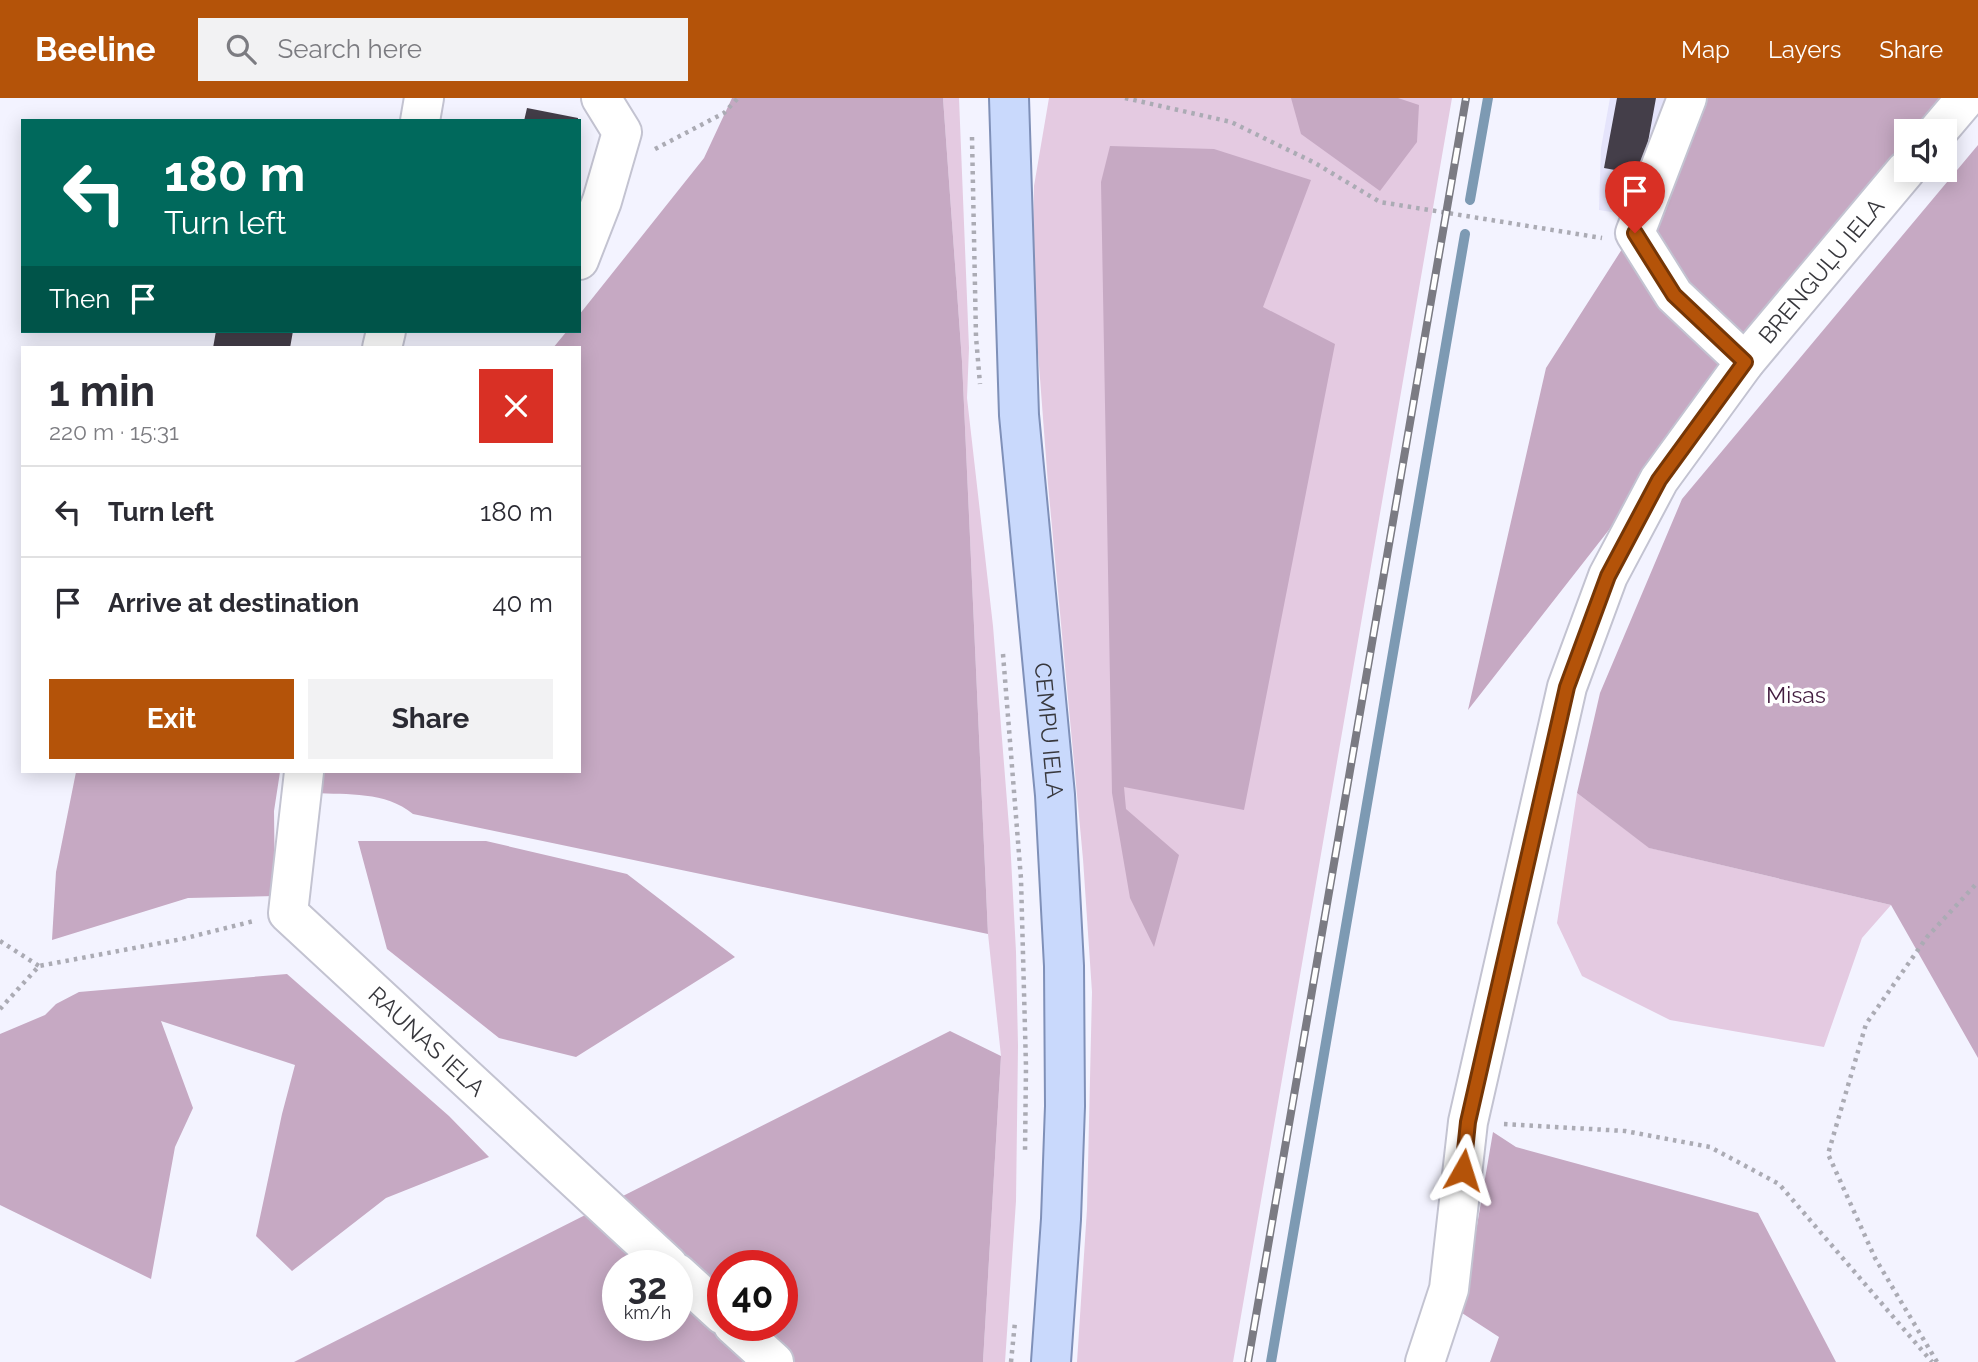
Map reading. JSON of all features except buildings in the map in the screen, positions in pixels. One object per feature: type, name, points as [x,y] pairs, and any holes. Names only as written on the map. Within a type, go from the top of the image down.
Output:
[{"type":"main road","name":"CEMPU IELA","points":[[1009,98],[1018,415],[1055,795],[1064,966],[1065,1118],[1051,1362]]},
{"type":"street","points":[[420,119],[424,98]]},
{"type":"street","points":[[581,255],[602,201],[622,132],[601,98]]},
{"type":"street","points":[[1686,98],[1635,233],[1674,295],[1745,362]]},
{"type":"street","points":[[1948,119],[1966,98]]},
{"type":"street","name":"BRENGUĻU IELA","points":[[1425,1362],[1449,1289],[1468,1122],[1567,687],[1608,576],[1659,480],[1745,362],[1896,182]]},
{"type":"street","points":[[288,913],[304,773]]},
{"type":"street","name":"RAUNAS IELA","points":[[288,913],[652,1250]]},
{"type":"street","points":[[693,1288],[707,1300]]},
{"type":"street","points":[[751,1341],[774,1362]]},
{"type":"path","points":[[648,156],[657,147],[724,113],[738,98]]},
{"type":"path","points":[[1125,98],[1231,122],[1315,163],[1380,202],[1607,239]]},
{"type":"path","points":[[1935,1362],[1875,1258],[1828,1154],[1866,1024],[1927,937],[1978,882]]},
{"type":"path","points":[[0,1009],[39,966],[182,939],[288,913]]},
{"type":"path","points":[[0,941],[39,966]]},
{"type":"path","points":[[1025,1154],[1026,1067]]},
{"type":"path","points":[[1468,1122],[1625,1131],[1710,1147],[1779,1184],[1935,1362]]},
{"type":"path","points":[[1011,1362],[1017,1310]]},
{"type":"shaded area","points":[[943,98],[959,98],[969,348],[967,398],[993,626],[1016,952],[1016,1201],[1005,1362],[983,1362],[1001,1056],[988,934],[962,361]]},
{"type":"shaded area","points":[[1049,98],[1452,98],[1233,1362],[1077,1362],[1087,1209],[1092,992],[1032,273],[1034,186]]},
{"type":"shaded area","points":[[1610,98],[1721,98],[1649,218],[1599,210],[1601,148]]},
{"type":"shaded area","points":[[1577,793],[1650,848],[1891,905],[1862,938],[1824,1047],[1670,1020],[1582,976],[1557,923]]},
{"type":"green space","points":[[732,98],[943,98],[962,361],[988,934],[413,814],[390,801],[378,798],[314,793],[321,773],[581,773],[581,346],[555,346],[565,333],[581,333],[581,312],[704,158]]},
{"type":"green space","points":[[1291,98],[1398,98],[1419,105],[1417,142],[1380,191],[1301,134]]},
{"type":"green space","points":[[1702,98],[1946,98],[1929,119],[1894,119],[1894,165],[1468,710],[1546,368],[1663,185]]},
{"type":"green space","name":"Misas","points":[[1978,145],[1978,1058],[1891,905],[1649,848],[1577,793],[1600,693],[1682,499],[1947,182],[1957,182],[1957,170]]},
{"type":"green space","points":[[1110,146],[1214,149],[1311,180],[1263,307],[1335,344],[1244,810],[1124,787],[1126,809],[1179,855],[1154,947],[1130,898],[1112,793],[1101,182]]},
{"type":"green space","points":[[76,773],[280,773],[274,811],[275,896],[188,898],[52,940],[56,872]]},
{"type":"green space","points":[[358,841],[486,841],[627,874],[735,957],[576,1057],[499,1038],[387,949]]},
{"type":"green space","points":[[287,974],[449,1116],[489,1157],[386,1198],[292,1271],[256,1236],[295,1065],[161,1021],[193,1108],[175,1147],[151,1279],[0,1205],[0,1034],[45,1015],[56,1004],[79,992]]},
{"type":"green space","points":[[950,1031],[1001,1056],[983,1362],[294,1362]]},
{"type":"green space","points":[[1493,1132],[1516,1147],[1758,1213],[1836,1362],[1490,1362],[1499,1337],[1462,1313]]},
{"type":"waterway","points":[[1470,200],[1488,98]]},
{"type":"waterway","points":[[1271,1362],[1465,234]]},
{"type":"railway","points":[[1248,1362],[1466,98]]},
{"type":"route","points":[[1463,1170],[1468,1122],[1567,687],[1608,576],[1659,480],[1745,362],[1674,295],[1635,233]]}]
